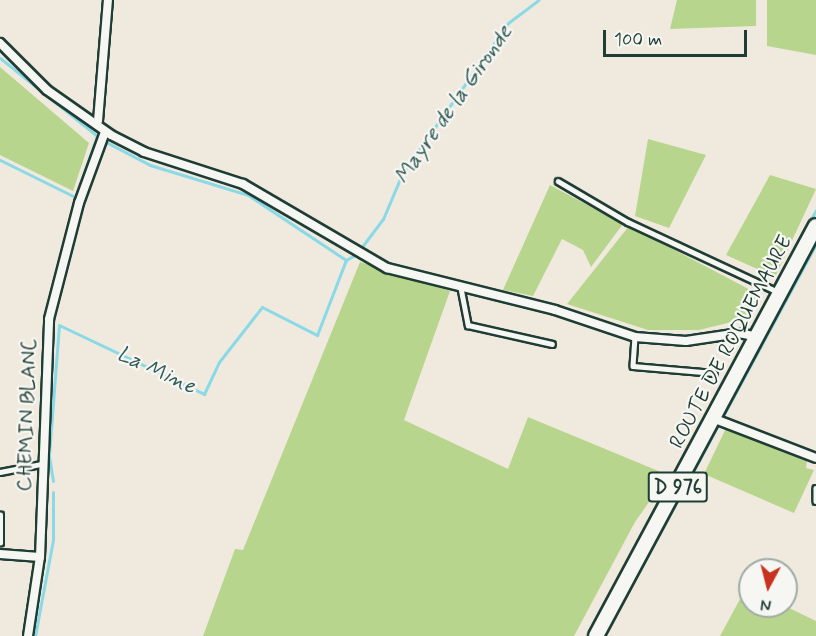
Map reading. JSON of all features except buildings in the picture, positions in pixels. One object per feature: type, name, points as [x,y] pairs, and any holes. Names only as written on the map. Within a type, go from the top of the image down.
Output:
[{"type":"main road","name":"ROUTE DE ROQUEMAURE","points":[[596,636],[715,419],[816,226]]},
{"type":"street","points":[[98,122],[108,0]]},
{"type":"street","points":[[0,43],[54,95],[98,122],[105,132],[144,152],[243,184],[387,268],[555,310],[635,337],[687,341],[739,333],[758,338]]},
{"type":"street","name":"CHEMIN BLANC","points":[[28,636],[40,557],[41,464],[50,319],[78,203],[105,132]]},
{"type":"street","points":[[715,419],[816,458]]},
{"type":"street","points":[[0,554],[40,557]]},
{"type":"lane","points":[[558,181],[628,222],[780,293]]},
{"type":"lane","points":[[461,288],[468,325],[552,344]]},
{"type":"lane","points":[[635,337],[633,366],[714,374]]},
{"type":"lane","points":[[0,472],[41,464]]},
{"type":"lane","points":[[816,488],[816,501]]},
{"type":"lane","points":[[0,515],[0,543]]},
{"type":"green space","points":[[677,0],[756,0],[756,26],[670,29]]},
{"type":"green space","points":[[767,0],[816,0],[816,55],[767,46]]},
{"type":"green space","points":[[0,67],[89,143],[73,191],[0,155]]},
{"type":"green space","points":[[648,139],[706,155],[669,228],[635,216]]},
{"type":"green space","points":[[770,175],[816,189],[775,277],[726,255]]},
{"type":"green space","points":[[550,185],[623,224],[591,267],[583,250],[562,239],[533,296],[503,290]]},
{"type":"green space","points":[[629,226],[760,295],[744,319],[699,330],[648,330],[567,304]]},
{"type":"green space","points":[[360,262],[450,291],[404,420],[508,469],[528,417],[668,475],[635,522],[574,636],[203,636],[235,549],[243,550]]},
{"type":"green space","points":[[727,426],[807,461],[806,468],[814,470],[794,513],[704,474]]},
{"type":"green space","points":[[738,603],[738,618],[798,618],[798,612],[816,621],[816,636],[720,636]]},
{"type":"waterway","name":"Mayre de la Gironde","points":[[361,248],[383,219],[402,174],[508,23],[538,0]]},
{"type":"waterway","points":[[0,58],[97,136],[75,197],[0,160]]},
{"type":"waterway","name":"Mayre de la Gironde","points":[[106,142],[150,165],[248,195],[346,260]]},
{"type":"waterway","points":[[776,282],[816,210]]},
{"type":"waterway","points":[[604,636],[816,244]]},
{"type":"waterway","name":"Mayre de la Gironde","points":[[346,260],[353,256]]},
{"type":"waterway","name":"La Mine","points":[[53,481],[49,455],[59,325],[204,394],[219,362],[262,307],[317,335],[346,260]]},
{"type":"waterway","points":[[757,322],[769,296]]},
{"type":"waterway","name":"La Mine","points":[[35,636],[53,540],[53,492]]}]
